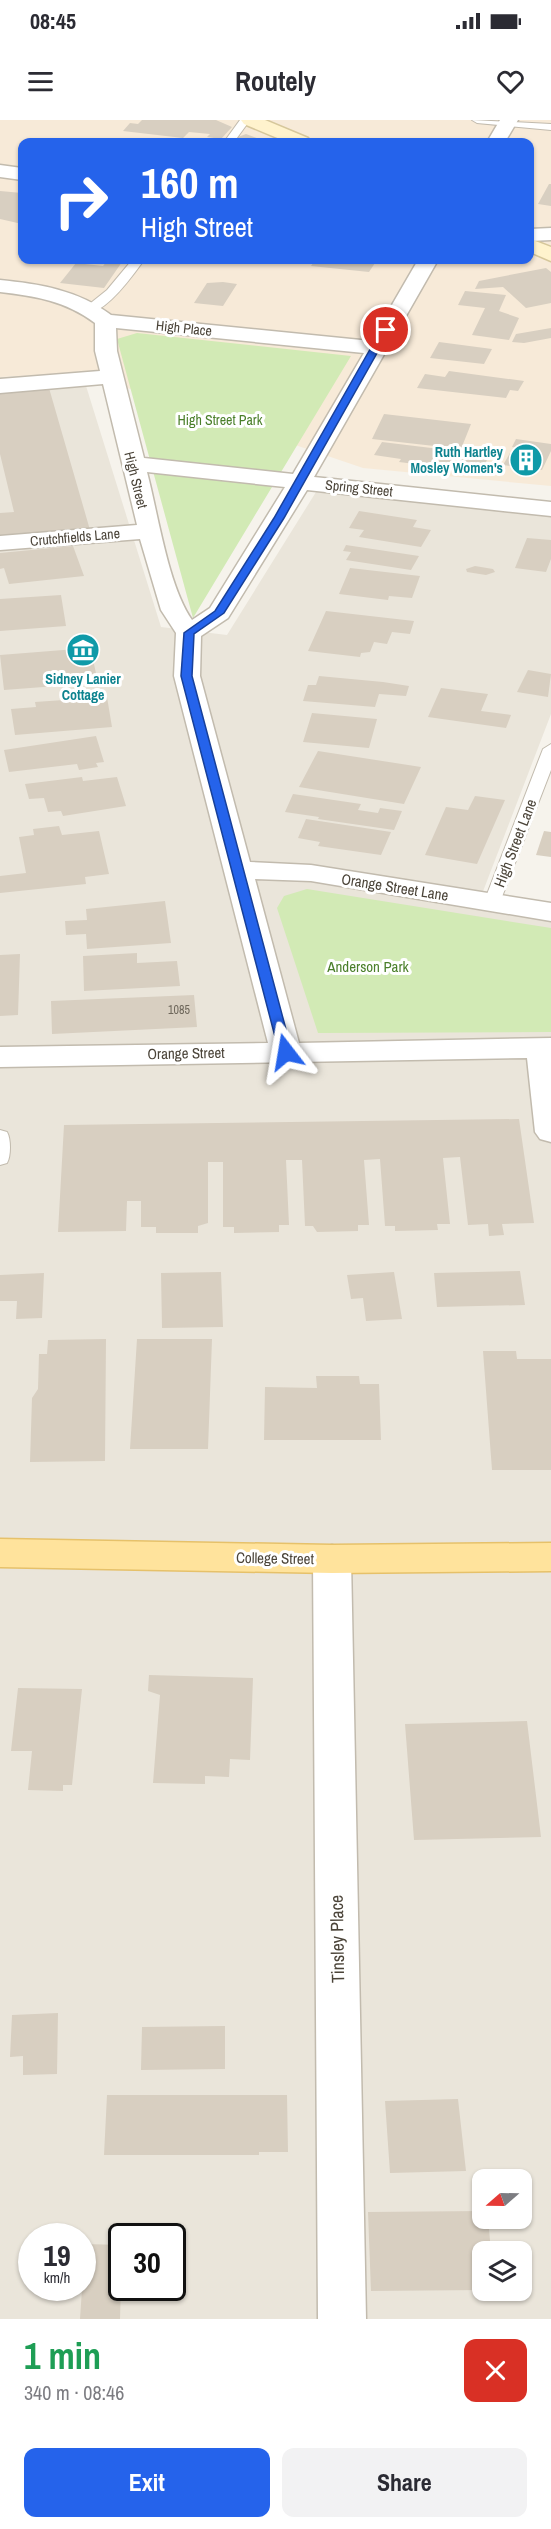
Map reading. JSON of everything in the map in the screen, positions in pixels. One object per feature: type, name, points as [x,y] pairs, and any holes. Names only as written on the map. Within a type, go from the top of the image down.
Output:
[{"type":"main road","name":"College Street","points":[[0,1553],[332,1559],[551,1557]]},
{"type":"street","points":[[250,120],[292,138]]},
{"type":"street","points":[[498,138],[508,122]]},
{"type":"street","points":[[0,171],[18,173]]},
{"type":"street","points":[[534,235],[551,234]]},
{"type":"street","points":[[534,247],[551,255]]},
{"type":"street","points":[[286,1052],[187,676],[189,633],[219,613],[300,481],[426,264]]},
{"type":"street","name":"High Place","points":[[0,286],[45,291],[74,299],[98,315],[375,348]]},
{"type":"street","name":"High Street","points":[[98,315],[149,531],[173,610],[189,633]]},
{"type":"street","points":[[0,386],[112,377]]},
{"type":"street","name":"Spring Street","points":[[132,464],[551,509]]},
{"type":"street","name":"Crutchfields Lane","points":[[0,543],[149,531]]},
{"type":"street","name":"Orange Street Lane","points":[[239,870],[311,873],[551,912]]},
{"type":"street","points":[[546,1048],[551,1132]]},
{"type":"street","name":"Orange Street","points":[[0,1057],[546,1048]]},
{"type":"street","name":"Tinsley Place","points":[[332,1559],[342,2319]]},
{"type":"lane","points":[[232,138],[245,120]]},
{"type":"lane","points":[[477,120],[551,128]]},
{"type":"lane","points":[[98,315],[111,293],[135,264]]},
{"type":"lane","name":"High Street Lane","points":[[492,902],[551,749]]},
{"type":"lane","points":[[0,1136],[0,1159]]},
{"type":"shaded area","points":[[0,120],[551,120],[551,486],[363,468],[83,373],[0,377]]},
{"type":"shaded area","points":[[82,373],[161,627],[227,635],[316,492],[551,515],[551,714],[477,907],[551,919],[551,2319],[0,2319],[0,377]]},
{"type":"green space","name":"High Street Park","points":[[137,333],[351,356],[193,618],[117,339]]},
{"type":"green space","name":"Anderson Park","points":[[307,889],[551,928],[551,1032],[318,1033],[277,908],[284,896]]},
{"type":"building","points":[[142,120],[216,120],[232,127],[222,138],[189,132],[183,138],[123,131],[130,123],[138,124]]},
{"type":"building","points":[[246,134],[256,138],[237,138]]},
{"type":"building","points":[[551,184],[551,206],[538,204]]},
{"type":"building","points":[[0,191],[18,193],[18,223],[0,219]]},
{"type":"building","points":[[75,264],[103,266],[105,264],[121,264],[104,288],[60,283]]},
{"type":"building","points":[[312,264],[374,264],[369,272],[311,266]]},
{"type":"building","points":[[546,268],[551,272],[551,303],[526,308],[503,287],[475,289],[479,281]]},
{"type":"building","points":[[207,283],[237,284],[223,306],[194,303]]},
{"type":"building","points":[[465,291],[506,295],[499,311],[519,318],[509,340],[472,335],[485,308],[458,305]]},
{"type":"building","points":[[551,328],[551,338],[524,343],[512,342],[516,334]]},
{"type":"building","points":[[439,342],[492,349],[484,364],[430,358]]},
{"type":"building","points":[[449,371],[524,381],[518,391],[510,390],[506,398],[417,388],[425,374],[445,377]]},
{"type":"building","points":[[49,388],[90,530],[0,539],[0,513],[14,512],[0,454],[0,392]]},
{"type":"building","points":[[384,414],[471,424],[461,449],[372,439]]},
{"type":"building","name":"Ruth Hartley Mosley Women's","points":[[516,439],[551,444],[551,451],[542,470],[503,465],[510,453],[521,454],[524,449],[512,447]]},
{"type":"building","points":[[382,442],[489,455],[483,469],[456,465],[455,469],[399,462],[401,459],[374,455]]},
{"type":"building","points":[[359,511],[417,520],[413,527],[431,530],[421,547],[359,537],[364,530],[349,528]]},
{"type":"building","points":[[527,538],[551,540],[551,559],[546,572],[515,568]]},
{"type":"building","points":[[346,545],[419,556],[411,570],[346,560],[351,552],[343,551]]},
{"type":"building","points":[[73,546],[84,576],[9,584],[4,568],[0,569],[0,553]]},
{"type":"building","points":[[475,566],[493,569],[495,572],[486,575],[467,572],[466,569]]},
{"type":"building","points":[[350,568],[420,576],[412,598],[389,596],[388,600],[339,594]]},
{"type":"building","points":[[61,595],[66,626],[0,631],[0,599]]},
{"type":"building","points":[[326,611],[414,621],[410,634],[392,632],[387,644],[374,642],[370,652],[361,653],[360,657],[308,651]]},
{"type":"building","points":[[76,649],[91,650],[97,678],[82,679],[83,684],[4,690],[0,655]]},
{"type":"building","points":[[528,670],[551,674],[548,697],[517,692]]},
{"type":"building","points":[[319,676],[409,686],[406,696],[379,694],[375,707],[303,701],[308,685],[316,685]]},
{"type":"building","points":[[441,688],[488,694],[481,711],[511,715],[506,728],[428,717]]},
{"type":"building","points":[[107,697],[112,727],[15,735],[11,709],[36,707],[35,702]]},
{"type":"building","points":[[312,713],[377,719],[369,748],[303,742]]},
{"type":"building","points":[[96,736],[104,762],[96,763],[98,767],[79,770],[77,764],[9,772],[4,750]]},
{"type":"building","points":[[318,751],[421,767],[404,804],[299,787]]},
{"type":"building","points":[[82,777],[83,781],[117,777],[126,806],[63,816],[61,811],[48,812],[44,798],[29,799],[25,784]]},
{"type":"building","points":[[293,794],[361,804],[358,810],[378,813],[380,808],[402,811],[394,830],[318,819],[319,817],[285,812]]},
{"type":"building","points":[[475,796],[505,800],[477,864],[425,855],[446,807],[468,810]]},
{"type":"building","points":[[306,819],[391,832],[381,855],[318,846],[320,842],[298,838]]},
{"type":"building","points":[[59,826],[62,835],[99,831],[109,874],[85,877],[86,884],[0,893],[0,876],[26,873],[19,837],[34,835],[33,829]]},
{"type":"building","points":[[544,831],[551,832],[551,857],[536,855]]},
{"type":"building","points":[[165,901],[171,943],[87,949],[86,934],[66,935],[65,921],[87,920],[86,909]]},
{"type":"building","points":[[137,953],[137,963],[177,961],[180,986],[84,991],[83,956]]},
{"type":"building","points":[[20,954],[18,1015],[0,1016],[0,955]]},
{"type":"building","points":[[194,995],[197,1027],[52,1034],[51,1001]]},
{"type":"building","points":[[519,1119],[534,1223],[502,1224],[504,1235],[489,1236],[488,1224],[468,1225],[460,1157],[443,1158],[450,1224],[437,1224],[438,1230],[395,1231],[395,1226],[385,1226],[380,1159],[364,1160],[369,1225],[358,1225],[358,1231],[317,1232],[313,1226],[305,1226],[302,1160],[286,1160],[289,1225],[279,1225],[279,1232],[234,1233],[234,1227],[223,1227],[223,1162],[208,1162],[208,1223],[198,1226],[198,1233],[156,1233],[156,1227],[141,1227],[141,1201],[127,1201],[126,1231],[58,1232],[64,1125]]},
{"type":"building","points":[[520,1271],[525,1305],[437,1307],[434,1273]]},
{"type":"building","points":[[221,1272],[223,1327],[162,1328],[161,1273]]},
{"type":"building","points":[[394,1272],[402,1319],[366,1321],[363,1298],[351,1299],[347,1275]]},
{"type":"building","points":[[44,1273],[42,1318],[16,1319],[17,1301],[0,1301],[0,1275]]},
{"type":"building","points":[[106,1339],[105,1461],[30,1462],[32,1398],[38,1389],[39,1354],[47,1354],[48,1340]]},
{"type":"building","points":[[137,1339],[212,1339],[208,1449],[130,1449]]},
{"type":"building","points":[[483,1351],[516,1351],[517,1359],[551,1359],[551,1470],[492,1470]]},
{"type":"building","points":[[316,1376],[359,1376],[360,1384],[379,1384],[381,1440],[264,1440],[265,1387],[317,1388]]},
{"type":"building","points":[[149,1675],[253,1678],[250,1760],[230,1759],[229,1777],[205,1776],[205,1784],[153,1783],[160,1695],[148,1691]]},
{"type":"building","points":[[18,1688],[82,1689],[72,1785],[63,1785],[63,1791],[28,1790],[32,1751],[11,1751]]},
{"type":"building","points":[[527,1721],[541,1837],[414,1840],[405,1724]]},
{"type":"building","points":[[58,2013],[57,2074],[23,2075],[23,2056],[10,2057],[12,2015]]},
{"type":"building","points":[[225,2026],[225,2069],[141,2070],[142,2027]]},
{"type":"building","points":[[107,2095],[287,2095],[288,2152],[259,2152],[259,2155],[104,2155]]},
{"type":"building","points":[[458,2099],[466,2171],[390,2173],[385,2101]]},
{"type":"building","points":[[472,2211],[472,2229],[489,2229],[490,2241],[472,2241],[472,2290],[371,2291],[368,2212]]},
{"type":"building","points":[[96,2244],[108,2245],[108,2301],[120,2301],[120,2319],[80,2319],[81,2301],[96,2301]]},
{"type":"place","name":"Ruth Hartley Mosley Women's","points":[[526,460]]},
{"type":"place","name":"Sidney Lanier Cottage","points":[[83,650]]},
{"type":"route","points":[[286,1052],[187,676],[189,633],[219,613],[279,518],[386,330]]}]
